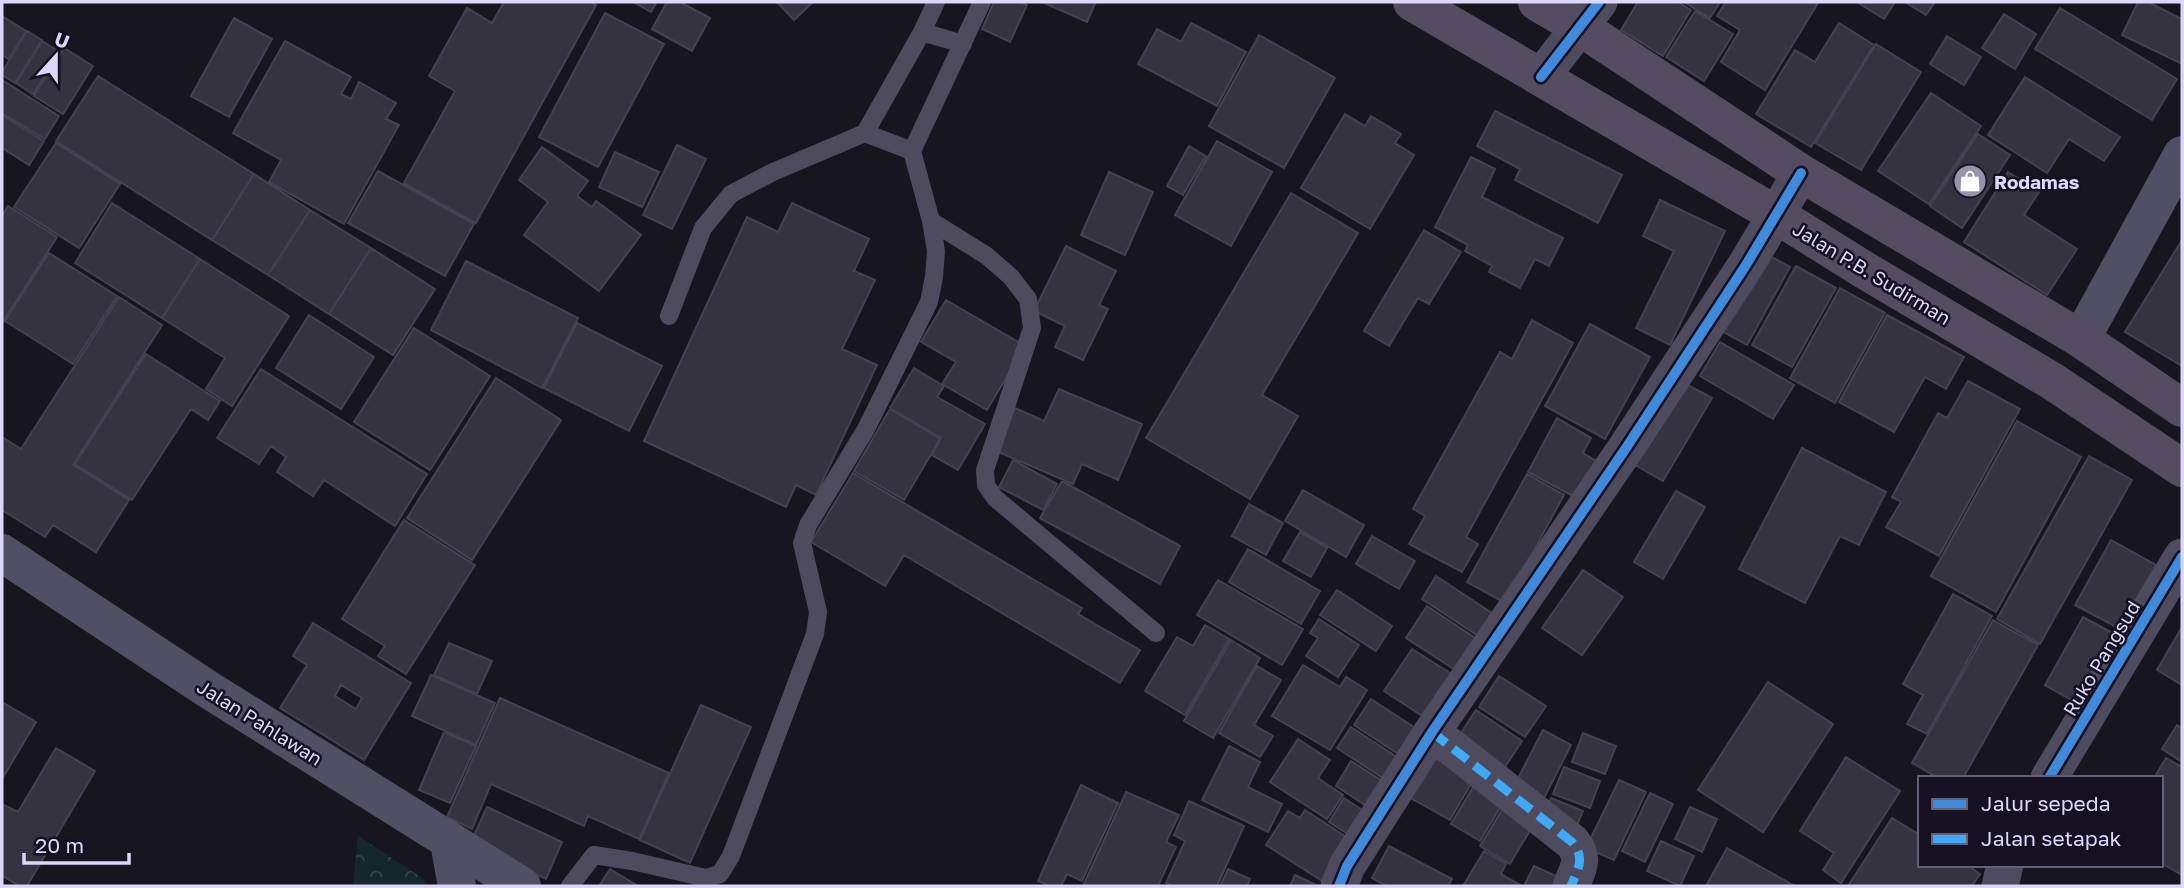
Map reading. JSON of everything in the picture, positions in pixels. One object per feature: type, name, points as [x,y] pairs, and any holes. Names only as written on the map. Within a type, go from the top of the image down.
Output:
[{"type":"main road","name":"Jalan P.B. Sudirman","points":[[1412,2],[1776,214],[2052,382],[2182,468]]},
{"type":"main road","points":[[1537,2],[1590,15],[1801,173],[2081,339],[2182,408]]},
{"type":"main road","points":[[2081,339],[2182,155]]},
{"type":"main road","name":"Jalan Pahlawan","points":[[2,553],[209,690],[522,886]]},
{"type":"main road","points":[[449,842],[457,886]]},
{"type":"street","points":[[1541,77],[1590,15]]},
{"type":"street","points":[[1339,886],[1347,866],[1432,732],[1626,448],[1746,265],[1801,173]]},
{"type":"street","name":"Ruko Pangsud","points":[[2050,776],[2182,557]]},
{"type":"street","points":[[1432,732],[1572,842],[1579,850],[1581,861],[1571,886]]},
{"type":"street","points":[[2000,886],[2005,867]]},
{"type":"lane","points":[[669,316],[703,228],[731,194],[864,132],[922,32],[936,2]]},
{"type":"lane","points":[[570,886],[594,855],[706,878],[720,874],[731,856],[815,634],[818,612],[802,543],[808,525],[866,429],[929,302],[936,251],[931,221],[912,151],[982,2]]},
{"type":"lane","points":[[922,32],[963,44]]},
{"type":"lane","points":[[864,132],[912,151]]},
{"type":"lane","points":[[931,221],[987,256],[1011,277],[1028,299],[1032,328],[985,470],[986,485],[996,498],[1156,633]]},
{"type":"green space","points":[[358,836],[424,879],[428,886],[353,886]]},
{"type":"building","points":[[504,2],[591,2],[596,5],[476,223],[404,183],[455,91],[429,76],[467,8],[492,23]]},
{"type":"building","points":[[633,2],[657,2],[651,12]]},
{"type":"building","points":[[667,2],[680,2],[710,18],[692,51],[652,29]]},
{"type":"building","points":[[777,2],[813,2],[794,20]]},
{"type":"building","points":[[994,2],[1019,2],[1027,5],[1010,42],[982,29]]},
{"type":"building","points":[[1042,2],[1096,2],[1087,22]]},
{"type":"building","points":[[1638,2],[1678,2],[1691,10],[1663,56],[1621,30]]},
{"type":"building","points":[[1684,2],[1720,2],[1710,18]]},
{"type":"building","points":[[1726,2],[1818,3],[1765,90],[1721,62],[1740,30],[1717,16]]},
{"type":"building","points":[[1857,2],[1895,2],[1884,19]]},
{"type":"building","points":[[1905,2],[1935,2],[1926,15]]},
{"type":"building","points":[[2138,2],[2148,2],[2182,19],[2182,64],[2122,35]]},
{"type":"building","points":[[2060,8],[2177,79],[2152,120],[2035,49]]},
{"type":"building","points":[[1695,11],[1733,34],[1704,81],[1666,57]]},
{"type":"building","points":[[605,13],[664,44],[598,167],[539,137]]},
{"type":"building","points":[[2004,14],[2036,34],[2015,69],[1982,48]]},
{"type":"building","points":[[2,16],[26,31],[9,59],[2,55]]},
{"type":"building","points":[[234,18],[272,39],[229,117],[191,96]]},
{"type":"building","points":[[1191,23],[1246,52],[1217,106],[1138,64],[1157,29],[1181,42]]},
{"type":"building","points":[[1839,23],[1874,45],[1811,147],[1756,114],[1795,50],[1815,62]]},
{"type":"building","points":[[27,31],[42,40],[15,83],[2,75],[2,72]]},
{"type":"building","points":[[1259,35],[1335,78],[1284,168],[1209,126]]},
{"type":"building","points":[[1947,36],[1981,57],[1964,85],[1930,64]]},
{"type":"building","points":[[42,41],[60,52],[33,94],[16,83]]},
{"type":"building","points":[[285,41],[351,77],[341,94],[351,99],[359,82],[396,103],[386,119],[399,125],[344,224],[269,182],[281,160],[233,133]]},
{"type":"building","points":[[1876,44],[1921,72],[1861,170],[1815,143]]},
{"type":"building","points":[[64,48],[93,66],[63,114],[34,96]]},
{"type":"building","points":[[98,76],[254,174],[212,240],[56,141]]},
{"type":"building","points":[[2025,77],[2120,137],[2104,161],[2069,139],[2047,173],[1988,135]]},
{"type":"building","points":[[2,80],[59,116],[45,139],[2,113]]},
{"type":"building","points":[[1931,93],[1981,126],[1929,204],[1878,171]]},
{"type":"building","points":[[1495,111],[1622,175],[1598,223],[1515,180],[1520,169],[1477,146]]},
{"type":"building","points":[[1345,114],[1365,126],[1371,116],[1401,134],[1395,143],[1414,155],[1370,229],[1301,188]]},
{"type":"building","points":[[2,115],[44,141],[29,165],[2,148]]},
{"type":"building","name":"Rodamas","points":[[1978,134],[2010,155],[1962,228],[1930,206]]},
{"type":"building","points":[[1217,141],[1272,172],[1231,246],[1175,215]]},
{"type":"building","points":[[56,143],[120,184],[79,248],[14,207]]},
{"type":"building","points":[[677,145],[706,159],[672,229],[643,215]]},
{"type":"building","points":[[1189,146],[1206,156],[1183,195],[1167,186]]},
{"type":"building","points":[[542,147],[588,181],[577,196],[592,207],[596,201],[641,235],[599,291],[524,235],[548,202],[519,180]]},
{"type":"building","points":[[615,152],[659,172],[642,207],[599,187]]},
{"type":"building","points":[[1471,157],[1495,169],[1482,197],[1563,238],[1549,266],[1535,259],[1520,288],[1489,272],[1492,266],[1465,251],[1468,245],[1435,227]]},
{"type":"building","points":[[378,171],[474,224],[445,276],[348,223]]},
{"type":"building","points":[[1109,172],[1153,192],[1125,255],[1081,235]]},
{"type":"building","points":[[2008,172],[2039,192],[2024,215],[2077,249],[2047,295],[1964,242]]},
{"type":"building","points":[[254,174],[310,210],[268,275],[212,240]]},
{"type":"building","points":[[1291,193],[1358,233],[1262,395],[1298,416],[1250,499],[1146,438]]},
{"type":"building","points":[[1660,200],[1725,231],[1670,345],[1636,328],[1674,251],[1643,236]]},
{"type":"building","points":[[112,203],[200,259],[162,318],[75,263]]},
{"type":"building","points":[[792,203],[869,239],[854,271],[875,280],[842,349],[877,365],[816,495],[796,485],[786,507],[644,441],[747,217],[778,232]]},
{"type":"building","points":[[8,206],[57,237],[2,323],[2,216]]},
{"type":"building","points":[[310,210],[371,248],[329,314],[268,275]]},
{"type":"building","points":[[1424,230],[1461,252],[1429,304],[1418,298],[1389,346],[1364,331]]},
{"type":"building","points":[[2182,240],[2182,366],[2125,332]]},
{"type":"building","points":[[1066,246],[1116,271],[1099,305],[1108,309],[1083,360],[1055,347],[1065,326],[1034,311]]},
{"type":"building","points":[[371,248],[435,289],[393,355],[329,314]]},
{"type":"building","points":[[1763,252],[1790,267],[1747,345],[1720,330]]},
{"type":"building","points":[[49,253],[117,296],[73,364],[5,321]]},
{"type":"building","points":[[200,259],[289,316],[232,406],[206,389],[225,358],[162,318]]},
{"type":"building","points":[[466,261],[578,318],[542,388],[431,330]]},
{"type":"building","points":[[1796,266],[1836,288],[1792,367],[1752,345]]},
{"type":"building","points":[[1840,288],[1885,313],[1835,403],[1790,378]]},
{"type":"building","points":[[119,297],[162,325],[73,465],[129,500],[96,552],[53,525],[45,537],[2,510],[2,437],[21,449]]},
{"type":"building","points":[[946,300],[1025,346],[987,410],[942,384],[956,362],[921,342]]},
{"type":"building","points":[[309,315],[374,357],[341,409],[276,368]]},
{"type":"building","points":[[1887,315],[1964,357],[1946,389],[1925,377],[1894,432],[1839,402]]},
{"type":"building","points":[[1532,320],[1573,343],[1466,537],[1478,544],[1462,572],[1409,544],[1425,516],[1413,509],[1500,352],[1512,359]]},
{"type":"building","points":[[577,323],[662,366],[629,431],[544,388]]},
{"type":"building","points":[[1590,324],[1650,357],[1605,439],[1545,406]]},
{"type":"building","points":[[414,328],[490,376],[430,470],[354,422]]},
{"type":"building","points":[[1720,342],[1794,385],[1773,419],[1700,376]]},
{"type":"building","points":[[146,354],[220,401],[208,420],[191,409],[132,500],[75,464]]},
{"type":"building","points":[[914,368],[944,386],[937,397],[985,424],[958,470],[932,455],[941,438],[890,408]]},
{"type":"building","points":[[261,369],[427,474],[395,526],[324,480],[313,496],[277,472],[286,457],[271,446],[259,464],[217,438]]},
{"type":"building","points":[[496,378],[561,420],[472,560],[407,518]]},
{"type":"building","points":[[1968,381],[2020,409],[1939,556],[1886,527],[1901,502],[1892,497],[1938,413],[1947,418]]},
{"type":"building","points":[[1682,382],[1712,398],[1663,481],[1635,465]]},
{"type":"building","points":[[1059,389],[1142,424],[1118,480],[1082,464],[1073,484],[996,451],[1015,408],[1044,421]]},
{"type":"building","points":[[890,409],[940,439],[904,500],[854,471]]},
{"type":"building","points":[[1557,418],[1591,438],[1583,453],[1600,463],[1580,500],[1528,472]]},
{"type":"building","points":[[2017,421],[2081,457],[1996,612],[1931,576]]},
{"type":"building","points":[[1802,448],[1886,492],[1859,545],[1840,536],[1805,603],[1739,569]]},
{"type":"building","points":[[2089,456],[2132,480],[2040,644],[1997,619]]},
{"type":"building","points":[[1013,460],[1057,484],[1043,510],[999,487]]},
{"type":"building","points":[[853,473],[1082,608],[1078,614],[1140,650],[1120,683],[904,555],[885,586],[811,542]]},
{"type":"building","points":[[1527,474],[1564,495],[1505,603],[1467,582]]},
{"type":"building","points":[[1062,481],[1180,546],[1160,584],[1040,518]]},
{"type":"building","points":[[1303,490],[1364,525],[1346,557],[1285,521]]},
{"type":"building","points":[[1676,491],[1705,507],[1663,579],[1634,562]]},
{"type":"building","points":[[1249,504],[1283,523],[1266,555],[1232,536]]},
{"type":"building","points":[[404,520],[475,565],[406,674],[378,656],[385,646],[342,619]]},
{"type":"building","points":[[1300,532],[1327,548],[1311,577],[1283,561]]},
{"type":"building","points":[[1372,536],[1415,561],[1399,589],[1356,564]]},
{"type":"building","points":[[2111,540],[2156,565],[2120,629],[2075,605]]},
{"type":"building","points":[[1248,549],[1320,591],[1301,624],[1229,582]]},
{"type":"building","points":[[1583,570],[1623,597],[1582,655],[1542,628]]},
{"type":"building","points":[[1436,576],[1504,621],[1489,643],[1422,599]]},
{"type":"building","points":[[1218,580],[1303,629],[1282,665],[1197,615]]},
{"type":"building","points":[[1337,590],[1392,626],[1376,651],[1320,615]]},
{"type":"building","points":[[1953,594],[1992,616],[1927,734],[1907,724],[1923,695],[1903,684]]},
{"type":"building","points":[[1427,606],[1477,639],[1457,671],[1406,638]]},
{"type":"building","points":[[2083,617],[2118,636],[2080,705],[2045,685]]},
{"type":"building","points":[[1319,619],[1359,645],[1338,677],[1306,656],[1318,638],[1310,633]]},
{"type":"building","points":[[1993,620],[2038,645],[1964,776],[1935,776],[1912,763]]},
{"type":"building","points":[[313,623],[411,683],[364,760],[280,708],[307,665],[293,656]],"holes":[[[341,685],[362,698],[356,709],[335,696]]]},
{"type":"building","points":[[1205,625],[1229,639],[1185,715],[1145,691],[1177,637],[1193,646]]},
{"type":"building","points":[[2182,627],[2182,685],[2157,670]]},
{"type":"building","points":[[1231,640],[1260,658],[1213,738],[1184,721]]},
{"type":"building","points":[[449,643],[492,661],[477,694],[434,675]]},
{"type":"building","points":[[1412,649],[1458,678],[1430,721],[1384,691]]},
{"type":"building","points":[[1303,665],[1340,687],[1346,677],[1367,690],[1330,750],[1272,716]]},
{"type":"building","points":[[1257,666],[1281,680],[1254,725],[1273,736],[1260,757],[1219,733]]},
{"type":"building","points":[[431,675],[495,703],[476,745],[412,716]]},
{"type":"building","points":[[1499,676],[1546,706],[1525,737],[1479,707]]},
{"type":"building","points":[[1768,682],[1833,724],[1763,832],[1698,790]]},
{"type":"building","points":[[500,698],[669,773],[639,839],[588,816],[584,826],[491,784],[472,829],[447,817]]},
{"type":"building","points":[[1371,699],[1420,731],[1403,757],[1354,725]]},
{"type":"building","points":[[2,702],[36,722],[2,779]]},
{"type":"building","points":[[701,705],[751,727],[690,863],[640,840]]},
{"type":"building","points":[[1476,710],[1522,741],[1499,776],[1453,745]]},
{"type":"building","points":[[2177,725],[2182,728],[2182,762],[2162,749]]},
{"type":"building","points":[[1351,727],[1406,763],[1392,784],[1337,748]]},
{"type":"building","points":[[1543,730],[1571,745],[1542,802],[1513,788]]},
{"type":"building","points":[[444,732],[476,746],[450,803],[419,790]]},
{"type":"building","points":[[1583,733],[1616,746],[1605,774],[1572,762]]},
{"type":"building","points":[[1298,739],[1330,760],[1318,778],[1343,795],[1327,819],[1270,782]]},
{"type":"building","points":[[1229,746],[1260,762],[1248,787],[1282,804],[1268,832],[1202,800]]},
{"type":"building","points":[[56,748],[95,771],[27,886],[20,886],[2,876],[2,804],[18,812]]},
{"type":"building","points":[[1432,751],[1475,777],[1450,820],[1405,795]]},
{"type":"building","points":[[1846,757],[1900,791],[1841,883],[1823,870],[1834,853],[1800,831]]},
{"type":"building","points":[[2166,758],[2182,767],[2182,875],[2163,864],[2163,776],[2155,776]]},
{"type":"building","points":[[1351,761],[1387,784],[1371,809],[1336,786]]},
{"type":"building","points":[[1564,767],[1600,781],[1590,808],[1553,794]]},
{"type":"building","points":[[1478,779],[1507,796],[1480,841],[1451,824]]},
{"type":"building","points":[[1619,780],[1646,792],[1614,860],[1586,848]]},
{"type":"building","points":[[1081,785],[1118,803],[1082,881],[1067,874],[1061,886],[1050,886],[1038,881]]},
{"type":"building","points":[[1126,792],[1179,815],[1166,842],[1176,847],[1158,886],[1083,886]]},
{"type":"building","points":[[1650,793],[1673,804],[1645,862],[1622,851]]},
{"type":"building","points":[[1344,798],[1376,819],[1360,842],[1329,822]]},
{"type":"building","points":[[1551,798],[1583,811],[1575,830],[1543,817]]},
{"type":"building","points":[[1508,800],[1538,817],[1510,864],[1480,846]]},
{"type":"building","points":[[1189,801],[1244,826],[1217,886],[1173,886],[1166,883],[1185,841],[1174,835]]},
{"type":"building","points":[[487,807],[562,842],[546,879],[470,844]]},
{"type":"building","points":[[1690,807],[1717,819],[1702,852],[1675,839]]},
{"type":"building","points":[[1305,810],[1354,842],[1327,884],[1266,845],[1288,811],[1300,818]]},
{"type":"building","points":[[1892,818],[1918,834],[1918,867],[1970,867],[1980,874],[1972,886],[1848,886]]},
{"type":"building","points":[[1661,841],[1694,856],[1680,886],[1647,871]]},
{"type":"building","points":[[1389,846],[1452,879],[1448,886],[1387,886],[1372,878]]},
{"type":"building","points":[[1727,848],[1793,885],[1706,886]]},
{"type":"building","points":[[1484,851],[1506,864],[1501,874],[1522,886],[1463,886]]},
{"type":"building","points":[[1534,866],[1567,881],[1565,886],[1524,886]]},
{"type":"building","points":[[610,869],[638,886],[599,886]]},
{"type":"building","points":[[1228,869],[1250,879],[1247,886],[1220,886]]},
{"type":"building","points":[[1295,875],[1318,886],[1290,886]]},
{"type":"marked path","points":[[1432,732],[1572,842],[1580,859],[1571,886]]},
{"type":"cycle path","points":[[1541,77],[1599,2]]},
{"type":"cycle path","points":[[1339,886],[1347,866],[1432,732],[1626,448],[1746,265],[1801,173]]},
{"type":"cycle path","points":[[2050,776],[2182,557]]},
{"type":"place","name":"Rodamas","points":[[1970,181]]}]
